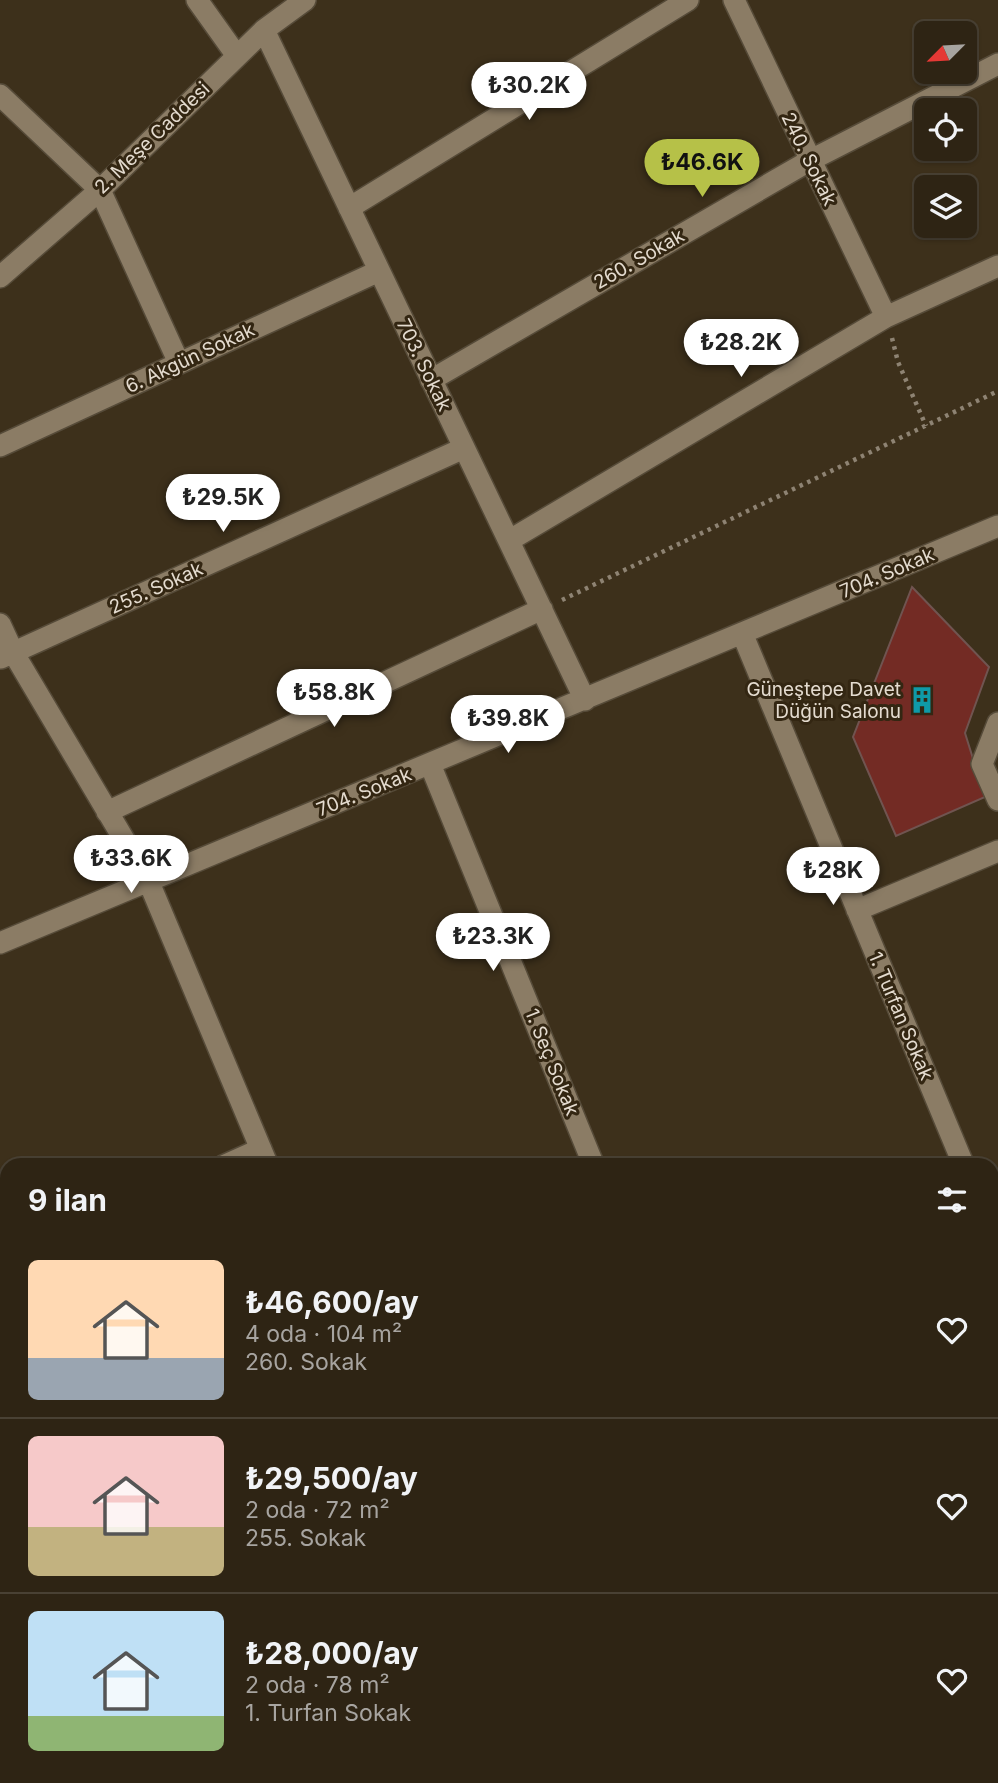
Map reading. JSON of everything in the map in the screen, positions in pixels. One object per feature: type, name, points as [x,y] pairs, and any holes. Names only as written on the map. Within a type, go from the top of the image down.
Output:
[{"type":"street","points":[[197,0],[237,56]]},
{"type":"street","name":"2. Meşe Caddesi","points":[[0,278],[100,190],[264,30],[305,0]]},
{"type":"street","points":[[349,208],[688,0]]},
{"type":"street","name":"240. Sokak","points":[[734,0],[886,317]]},
{"type":"street","name":"703. Sokak","points":[[264,30],[585,700]]},
{"type":"street","name":"260. Sokak","points":[[431,380],[809,161],[998,64]]},
{"type":"street","points":[[0,95],[100,190],[179,363]]},
{"type":"street","points":[[510,540],[886,317],[998,266]]},
{"type":"street","name":"6. Akgün Sokak","points":[[0,446],[379,271]]},
{"type":"street","name":"255. Sokak","points":[[6,655],[464,448]]},
{"type":"street","name":"704. Sokak","points":[[0,943],[998,526]]},
{"type":"street","points":[[107,812],[542,609]]},
{"type":"street","points":[[0,624],[6,655],[148,880],[264,1157]]},
{"type":"street","name":"1. Turfan Sokak","points":[[742,633],[961,1158]]},
{"type":"street","points":[[998,723],[982,764],[998,800]]},
{"type":"street","name":"1. Seç Sokak","points":[[430,764],[591,1158]]},
{"type":"street","points":[[857,910],[998,851]]},
{"type":"path","points":[[886,317],[898,362],[926,426]]},
{"type":"path","points":[[542,609],[998,391]]},
{"type":"building","name":"Güneştepe Davet Düğün Salonu","points":[[912,587],[989,667],[965,733],[985,797],[896,836],[853,737]]},
{"type":"place","name":"Güneştepe Davet Düğün Salonu","points":[[922,700]]}]
